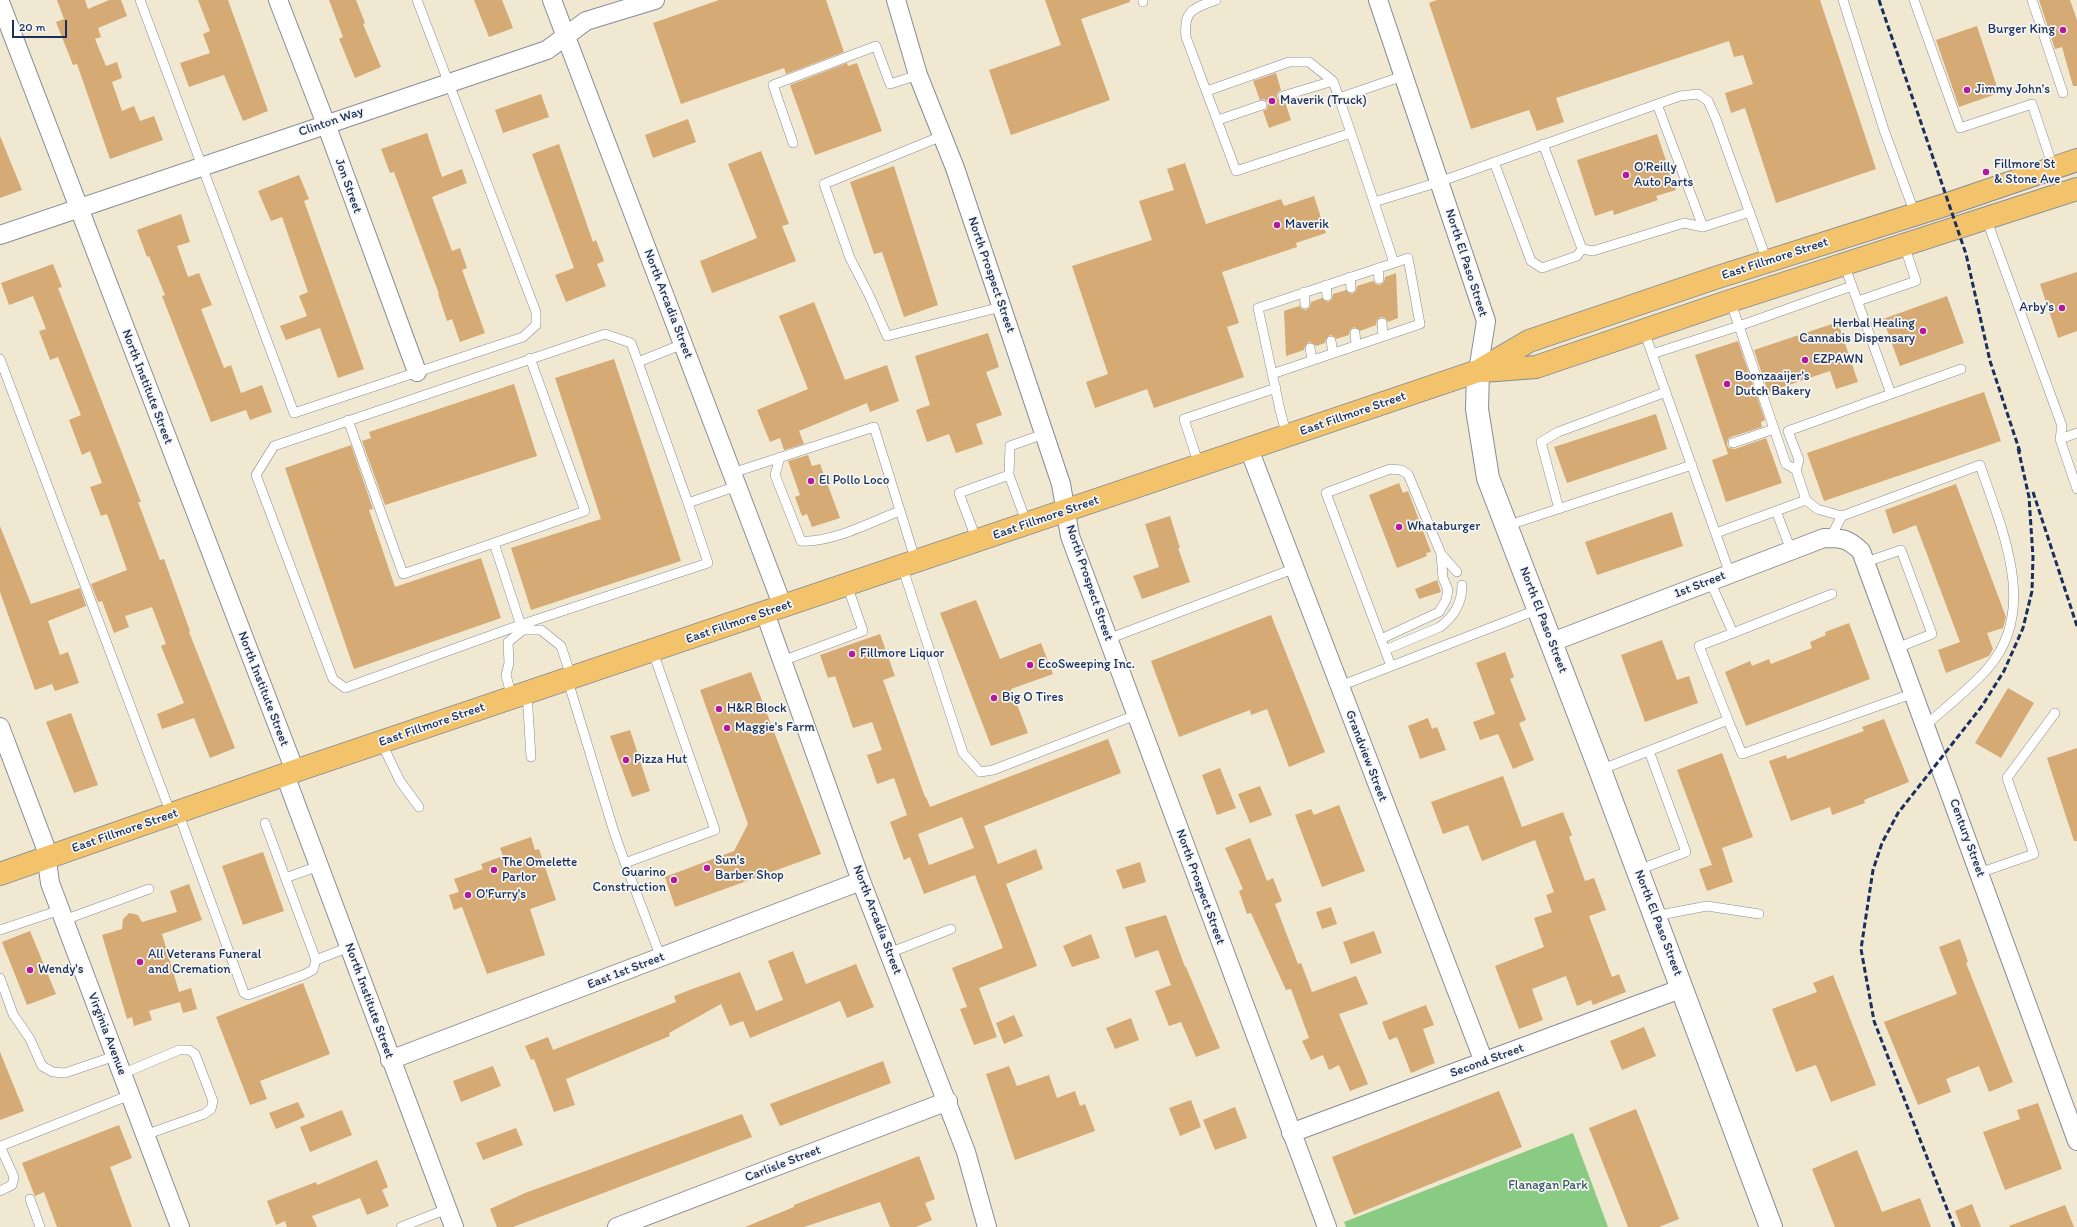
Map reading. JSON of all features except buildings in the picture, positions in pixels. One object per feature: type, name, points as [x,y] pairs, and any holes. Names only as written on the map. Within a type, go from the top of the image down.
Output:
[{"type":"main road","name":"East Fillmore Street","points":[[0,874],[381,742],[653,652],[1478,371],[1528,341],[2077,160]]},
{"type":"main road","name":"East Fillmore Street","points":[[1478,371],[1536,367],[1730,301],[2077,189]]},
{"type":"street","name":"Jon Street","points":[[278,0],[326,124],[417,372]]},
{"type":"street","name":"North Arcadia Street","points":[[552,0],[735,479],[774,610],[782,661],[861,882],[948,1101],[966,1152],[987,1227]]},
{"type":"street","name":"Clinton Way","points":[[0,234],[550,49],[586,21],[655,0]]},
{"type":"street","name":"North Prospect Street","points":[[896,0],[918,75],[955,168],[1061,484],[1070,536],[1327,1227]]},
{"type":"street","name":"North El Paso Street","points":[[1378,0],[1486,321],[1478,371],[1477,409],[1488,478],[1552,642],[1683,988],[1771,1227]]},
{"type":"street","name":"North Institute Street","points":[[0,2],[79,208],[290,773],[319,866],[390,1060],[454,1227]]},
{"type":"street","name":"Grandview Street","points":[[1249,449],[1293,569],[1340,686],[1484,1062]]},
{"type":"street","name":"1st Street","points":[[1552,642],[1824,538],[1849,540]]},
{"type":"street","name":"Century Street","points":[[1849,540],[1861,551],[1866,562],[2077,1141]]},
{"type":"street","name":"Virginia Avenue","points":[[0,727],[45,846],[50,883],[180,1227]]},
{"type":"street","name":"East 1st Street","points":[[390,1060],[861,882]]},
{"type":"street","name":"Second Street","points":[[1291,1133],[1683,988]]},
{"type":"street","name":"Carlisle Street","points":[[618,1227],[948,1101]]},
{"type":"lane","points":[[140,0],[294,413],[523,337],[536,325],[536,312],[417,0]]},
{"type":"lane","points":[[1216,0],[1195,8],[1188,14],[1185,24],[1186,37],[1236,172],[1351,133]]},
{"type":"lane","points":[[1843,0],[1884,130],[1915,214]]},
{"type":"lane","points":[[1914,0],[1960,128],[2032,104],[2054,168]]},
{"type":"lane","points":[[2032,0],[2063,93]]},
{"type":"lane","points":[[793,143],[773,85],[876,46],[890,84],[918,75]]},
{"type":"lane","points":[[1207,91],[1289,62],[1310,62],[1333,81],[1340,98],[1394,263]]},
{"type":"lane","points":[[1340,98],[1403,76]]},
{"type":"lane","points":[[1283,96],[1333,81]]},
{"type":"lane","points":[[1374,202],[1439,182],[1680,96],[1698,94],[1708,101],[1716,119],[1767,261]]},
{"type":"lane","points":[[1657,104],[1703,227]]},
{"type":"lane","points":[[1218,120],[1262,105]]},
{"type":"lane","points":[[942,136],[824,184],[850,258],[869,295],[887,336],[1002,306]]},
{"type":"lane","points":[[1543,144],[1582,249]]},
{"type":"lane","points":[[1494,162],[1531,261],[1542,268],[1577,256],[1582,249]]},
{"type":"lane","points":[[1582,249],[1593,251],[1684,223],[1703,227],[1750,212]]},
{"type":"lane","points":[[1986,218],[2062,426],[2060,440],[2077,489]]},
{"type":"lane","points":[[1858,302],[1916,281],[1904,245]]},
{"type":"lane","points":[[1272,374],[1420,324],[1408,258],[1258,308],[1272,374],[1288,436]]},
{"type":"lane","points":[[1844,264],[1891,394]]},
{"type":"lane","points":[[1378,268],[1379,279]]},
{"type":"lane","points":[[1350,277],[1351,288]]},
{"type":"lane","points":[[1326,285],[1327,296]]},
{"type":"lane","points":[[1652,354],[1739,326],[1852,286]]},
{"type":"lane","points":[[1304,292],[1305,304]]},
{"type":"lane","points":[[1730,301],[1786,464],[1796,470]]},
{"type":"lane","points":[[1382,323],[1383,336]]},
{"type":"lane","points":[[1644,331],[1730,574]]},
{"type":"lane","points":[[1355,332],[1356,345]]},
{"type":"lane","points":[[605,334],[631,343],[708,563],[346,688],[333,680],[256,474],[274,446],[530,358],[605,334]]},
{"type":"lane","points":[[1331,341],[1332,353]]},
{"type":"lane","points":[[638,362],[683,344]]},
{"type":"lane","points":[[1310,348],[1312,360]]},
{"type":"lane","points":[[348,420],[403,574],[585,511],[530,358]]},
{"type":"lane","points":[[0,359],[244,993],[248,996],[303,975],[312,970],[316,960],[265,823]]},
{"type":"lane","points":[[1926,725],[1988,668],[1998,654],[2010,626],[2015,605],[2008,549],[1980,465],[1842,516],[1817,509],[1806,500],[1796,470],[1799,460],[1788,431],[1961,369]]},
{"type":"lane","points":[[1199,466],[1184,419],[1276,388]]},
{"type":"lane","points":[[1559,509],[1541,442],[1558,432],[1666,392]]},
{"type":"lane","points":[[688,503],[780,457],[874,427],[900,511],[909,564],[963,752],[980,772],[994,770],[1136,715]]},
{"type":"lane","points":[[1733,443],[1774,429]]},
{"type":"lane","points":[[1027,524],[1009,475],[1010,446],[1044,434]]},
{"type":"lane","points":[[2060,440],[2077,434]]},
{"type":"lane","points":[[780,457],[775,475],[801,541],[813,542],[830,539],[900,511]]},
{"type":"lane","points":[[1506,526],[1692,465]]},
{"type":"lane","points":[[1381,639],[1439,612],[1446,600],[1448,590],[1443,578],[1441,554],[1408,474],[1401,470],[1390,469],[1326,493],[1391,666]]},
{"type":"lane","points":[[977,541],[959,493],[1009,475]]},
{"type":"lane","points":[[1716,533],[1806,500]]},
{"type":"lane","points":[[1776,511],[1791,550]]},
{"type":"lane","points":[[1830,538],[1842,516]]},
{"type":"lane","points":[[494,542],[522,628]]},
{"type":"lane","points":[[1866,562],[1902,550],[1930,627],[1932,634],[1897,648]]},
{"type":"lane","points":[[1441,554],[1457,572]]},
{"type":"lane","points":[[1108,639],[1293,569]]},
{"type":"lane","points":[[1710,581],[1733,633]]},
{"type":"lane","points":[[782,661],[863,631],[847,585]]},
{"type":"lane","points":[[1385,650],[1440,627],[1448,621],[1459,605],[1462,595],[1462,585]]},
{"type":"lane","points":[[1832,594],[1699,646],[1742,754],[1914,693]]},
{"type":"lane","points":[[1340,686],[1539,609]]},
{"type":"lane","points":[[522,628],[541,630],[561,646],[614,832],[660,958]]},
{"type":"lane","points":[[522,628],[508,642],[509,663],[506,675],[520,696],[531,757]]},
{"type":"lane","points":[[625,863],[715,830],[653,652]]},
{"type":"lane","points":[[1979,873],[2034,854],[2007,778],[2055,712]]},
{"type":"lane","points":[[1600,770],[1728,720]]},
{"type":"lane","points":[[381,742],[400,781],[418,807]]},
{"type":"lane","points":[[1638,870],[1686,852],[1649,751]]},
{"type":"lane","points":[[285,878],[319,866]]},
{"type":"lane","points":[[0,930],[62,915],[149,889]]},
{"type":"lane","points":[[1655,916],[1707,906],[1759,914]]},
{"type":"lane","points":[[889,953],[951,929]]},
{"type":"lane","points":[[316,960],[349,947]]},
{"type":"lane","points":[[0,978],[13,1014],[30,1039],[42,1066],[53,1072],[65,1073],[115,1056]]},
{"type":"lane","points":[[122,1074],[180,1050],[189,1050],[195,1054],[212,1102],[211,1109],[204,1114],[145,1135]]},
{"type":"lane","points":[[0,1191],[12,1184],[14,1177],[1,1146],[130,1095]]},
{"type":"lane","points":[[30,1199],[40,1227]]},
{"type":"lane","points":[[402,1227],[447,1209]]},
{"type":"green space","name":"Flanagan Park","points":[[1573,1133],[1608,1227],[1346,1227],[1344,1222]]},
{"type":"railway","points":[[1879,0],[1966,254],[1990,361],[2020,452]]},
{"type":"railway","points":[[1954,1227],[1874,1021],[1861,949],[1873,870],[1882,843],[1898,813],[1982,706],[2004,671],[2023,628],[2032,591],[2033,557],[2029,497],[2018,448]]},
{"type":"railway","points":[[2033,492],[2077,626]]},
{"type":"place","name":"Burger King","points":[[2063,30]]},
{"type":"place","name":"Jimmy John's","points":[[1967,90]]},
{"type":"place","name":"Maverik (Truck)","points":[[1272,101]]},
{"type":"place","name":"Fillmore St & Stone Ave","points":[[1986,172]]},
{"type":"place","name":"O'Reilly Auto Parts","points":[[1626,175]]},
{"type":"place","name":"Maverik","points":[[1277,225]]},
{"type":"place","name":"Arby's","points":[[2062,308]]},
{"type":"place","name":"Herbal Healing Cannabis Dispensary","points":[[1923,331]]},
{"type":"place","name":"EZPAWN","points":[[1805,360]]},
{"type":"place","name":"Boonzaaijer's Dutch Bakery","points":[[1727,384]]},
{"type":"place","name":"El Pollo Loco","points":[[811,481]]},
{"type":"place","name":"Whataburger","points":[[1399,527]]},
{"type":"place","name":"Fillmore Liquor","points":[[852,654]]},
{"type":"place","name":"EcoSweeping Inc.","points":[[1030,665]]},
{"type":"place","name":"Big O Tires","points":[[994,698]]},
{"type":"place","name":"H&R Block","points":[[719,709]]},
{"type":"place","name":"Maggie's Farm","points":[[727,728]]},
{"type":"place","name":"Pizza Hut","points":[[626,760]]},
{"type":"place","name":"Sun's Barber Shop","points":[[707,868]]},
{"type":"place","name":"The Omelette Parlor","points":[[494,870]]},
{"type":"place","name":"Guarino Construction","points":[[674,880]]},
{"type":"place","name":"O'Furry's","points":[[468,895]]},
{"type":"place","name":"All Veterans Funeral and Cremation","points":[[140,962]]},
{"type":"place","name":"Wendy's","points":[[30,970]]}]
